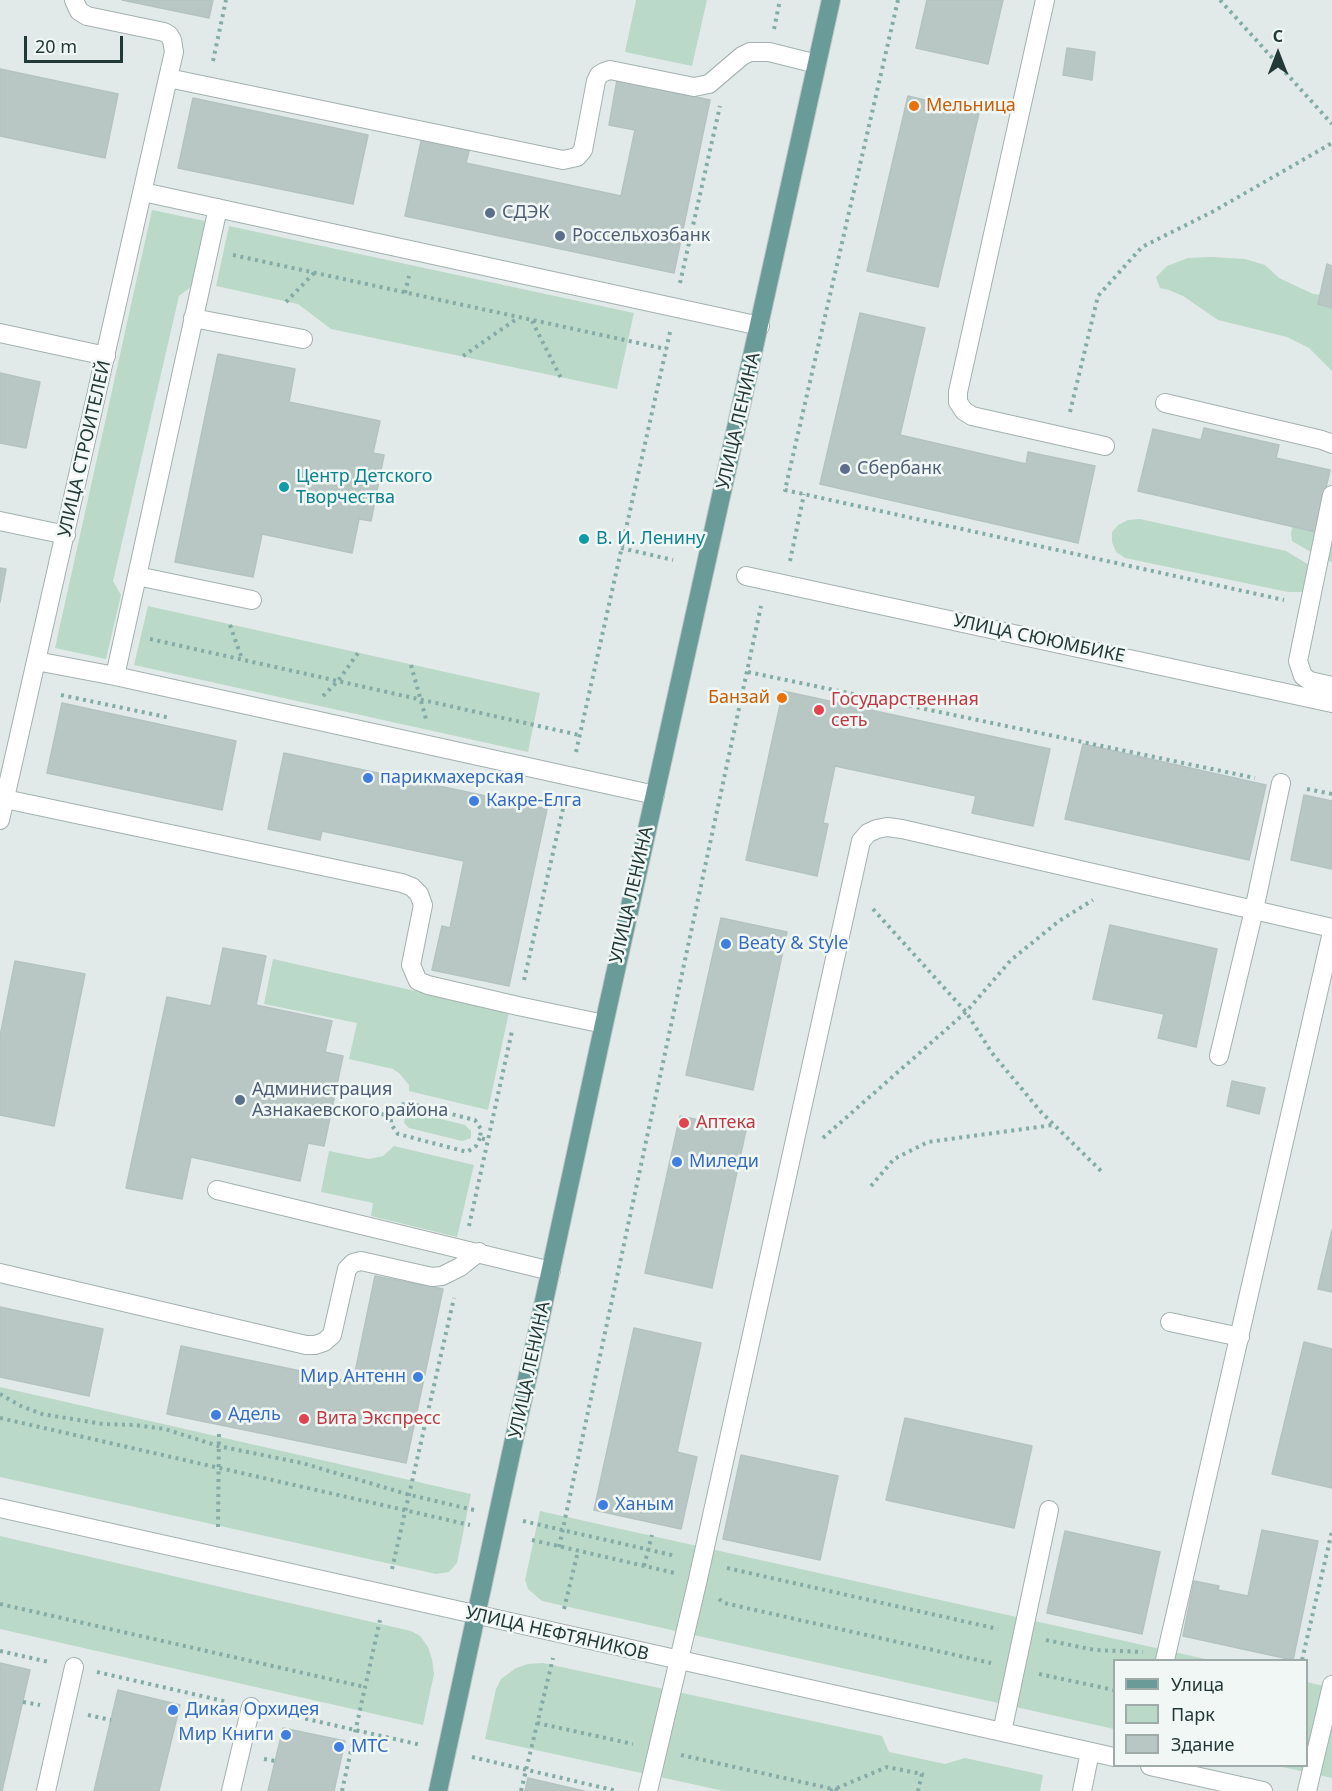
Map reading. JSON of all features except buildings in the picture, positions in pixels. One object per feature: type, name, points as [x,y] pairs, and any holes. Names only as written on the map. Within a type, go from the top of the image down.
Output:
[{"type":"main road","name":"УЛИЦА ЛЕНИНА","points":[[438,1791],[603,1024],[831,0]]},
{"type":"street","name":"УЛИЦА СТРОИТЕЛЕЙ","points":[[0,820],[174,52],[172,40],[164,32],[87,16],[79,10],[74,0]]},
{"type":"street","points":[[1045,0],[958,392],[958,402],[972,417],[1105,446]]},
{"type":"street","points":[[168,78],[569,160],[577,157],[583,150],[596,81],[604,72],[610,70],[694,87],[709,84],[742,56],[759,51],[817,64]]},
{"type":"street","points":[[143,192],[760,326]]},
{"type":"street","points":[[115,676],[218,208]]},
{"type":"street","points":[[194,318],[303,339]]},
{"type":"street","points":[[0,333],[106,356]]},
{"type":"street","points":[[1165,403],[1332,444]]},
{"type":"street","points":[[1332,495],[1298,661],[1303,676],[1310,681],[1332,686]]},
{"type":"street","points":[[0,521],[66,535]]},
{"type":"street","points":[[137,576],[252,600]]},
{"type":"street","name":"УЛИЦА СЮЮМБИКЕ","points":[[746,576],[1332,703]]},
{"type":"street","points":[[36,661],[115,676],[655,795]]},
{"type":"street","points":[[1219,1056],[1281,783]]},
{"type":"street","points":[[5,799],[402,883],[412,887],[419,894],[423,905],[411,965],[418,981],[603,1024]]},
{"type":"street","points":[[648,1791],[861,841],[868,833],[887,827],[1254,910],[1332,930],[1166,1658]]},
{"type":"street","points":[[217,1190],[551,1271]]},
{"type":"street","points":[[0,1273],[315,1345],[324,1342],[332,1335],[347,1269],[353,1263],[361,1261],[432,1277],[442,1276],[460,1267],[472,1251]]},
{"type":"street","points":[[1170,1322],[1240,1337]]},
{"type":"street","name":"УЛИЦА НЕФТЯНИКОВ","points":[[0,1508],[1113,1757]]},
{"type":"street","points":[[1002,1732],[1049,1510]]},
{"type":"street","points":[[46,1791],[74,1667]]},
{"type":"street","points":[[1307,1791],[1332,1684]]},
{"type":"street","points":[[231,1791],[250,1707]]},
{"type":"street","points":[[1082,1791],[1090,1752]]},
{"type":"street","points":[[1155,1767],[1263,1791]]},
{"type":"path","points":[[208,85],[226,0]]},
{"type":"path","points":[[898,0],[785,490],[1310,605]]},
{"type":"path","points":[[1220,0],[1332,124]]},
{"type":"path","points":[[472,1251],[488,1140],[729,68]]},
{"type":"path","points":[[1064,437],[1098,296],[1142,247],[1214,211],[1332,143]]},
{"type":"path","points":[[227,253],[666,349]]},
{"type":"path","points":[[286,302],[315,273]]},
{"type":"path","points":[[405,293],[410,275]]},
{"type":"path","points":[[463,356],[519,318]]},
{"type":"path","points":[[532,320],[561,378]]},
{"type":"path","points":[[785,584],[804,495]]},
{"type":"path","points":[[621,548],[673,560]]},
{"type":"path","points":[[559,1547],[766,580]]},
{"type":"path","points":[[230,625],[243,660]]},
{"type":"path","points":[[124,634],[579,735]]},
{"type":"path","points":[[322,697],[338,681],[358,653]]},
{"type":"path","points":[[411,665],[421,699]]},
{"type":"path","points":[[748,672],[1281,783]]},
{"type":"path","points":[[819,1142],[966,1012],[1011,960],[1059,921],[1124,880]]},
{"type":"path","points":[[852,883],[891,930],[966,1012],[992,1053],[1053,1125],[1102,1172]]},
{"type":"path","points":[[407,1102],[475,1120],[481,1129],[480,1138],[476,1146],[467,1152],[398,1134],[391,1124],[391,1116],[399,1106],[407,1102]]},
{"type":"path","points":[[367,1111],[391,1116]]},
{"type":"path","points":[[871,1186],[894,1159],[928,1142],[1053,1125]]},
{"type":"path","points":[[480,1138],[488,1140]]},
{"type":"path","points":[[342,1791],[460,1267]]},
{"type":"path","points":[[0,1394],[21,1406],[42,1414],[103,1424],[165,1429],[218,1446],[302,1463],[410,1495],[648,1550],[699,1570],[724,1604],[1113,1690]]},
{"type":"path","points":[[0,1418],[471,1526]]},
{"type":"path","points":[[218,1527],[219,1430]]},
{"type":"path","points":[[1302,1659],[1332,1531]]},
{"type":"path","points":[[644,1566],[652,1535]]},
{"type":"path","points":[[532,1540],[644,1566],[699,1570],[1095,1650],[1138,1651],[1166,1658]]},
{"type":"path","points":[[521,1791],[578,1551]]},
{"type":"path","points":[[0,1604],[365,1687]]},
{"type":"path","points":[[0,1651],[526,1769],[604,1790],[617,1791]]},
{"type":"path","points":[[537,1723],[842,1791]]},
{"type":"path","points":[[832,1790],[887,1767],[922,1774],[918,1791]]},
{"type":"green space","points":[[636,0],[707,0],[692,66],[625,52]]},
{"type":"green space","points":[[152,210],[205,221],[192,286],[179,296],[113,581],[121,595],[106,659],[55,648]]},
{"type":"green space","points":[[229,226],[634,313],[617,389],[331,329],[298,304],[216,286]]},
{"type":"green space","points":[[1188,258],[1245,259],[1265,265],[1279,278],[1313,294],[1332,296],[1332,371],[1309,348],[1287,337],[1218,320],[1183,296],[1160,288],[1156,277],[1167,266]]},
{"type":"green space","points":[[1332,499],[1332,562],[1292,541],[1291,533],[1293,524]]},
{"type":"green space","points":[[1140,519],[1286,551],[1309,565],[1310,585],[1301,592],[1288,592],[1125,558],[1116,552],[1112,542],[1112,532],[1118,525],[1128,520]]},
{"type":"green space","points":[[148,606],[540,693],[528,752],[134,665]]},
{"type":"green space","points":[[273,959],[509,1012],[488,1110],[409,1091],[409,1085],[393,1069],[349,1059],[357,1023],[264,1004]]},
{"type":"green space","points":[[413,1112],[465,1125],[471,1131],[471,1138],[462,1141],[409,1128],[404,1123],[405,1116]]},
{"type":"green space","points":[[394,1146],[474,1165],[457,1237],[371,1216],[373,1203],[321,1192],[329,1151],[369,1159],[383,1156]]},
{"type":"green space","points":[[0,1387],[471,1494],[457,1563],[449,1572],[436,1574],[0,1477]]},
{"type":"green space","points":[[540,1511],[1206,1659],[1113,1659],[1113,1729],[542,1601],[528,1589],[525,1580]]},
{"type":"green space","points":[[0,1536],[411,1631],[420,1636],[428,1647],[434,1674],[423,1725],[0,1629]]},
{"type":"green space","points":[[543,1663],[882,1736],[889,1752],[945,1764],[965,1758],[1043,1775],[1040,1791],[724,1791],[485,1739],[496,1689],[501,1679],[516,1668]]},
{"type":"green space","points":[[1308,1682],[1332,1688],[1332,1778],[1282,1767],[1308,1767]]},
{"type":"place","name":"Мельница","points":[[914,106]]},
{"type":"place","name":"СДЭК","points":[[490,213]]},
{"type":"place","name":"Россельхозбанк","points":[[560,236]]},
{"type":"place","name":"Сбербанк","points":[[845,469]]},
{"type":"place","name":"Центр Детского Творчества","points":[[284,487]]},
{"type":"place","name":"В. И. Ленину","points":[[584,539]]},
{"type":"place","name":"Банзай","points":[[782,698]]},
{"type":"place","name":"Государственная сеть","points":[[819,710]]},
{"type":"place","name":"парикмахерская","points":[[368,778]]},
{"type":"place","name":"Какре-Елга","points":[[474,801]]},
{"type":"place","name":"Beaty & Style","points":[[726,944]]},
{"type":"place","name":"Администрация Азнакаевского района","points":[[240,1100]]},
{"type":"place","name":"Аптека","points":[[684,1123]]},
{"type":"place","name":"Миледи","points":[[677,1162]]},
{"type":"place","name":"Мир Антенн","points":[[418,1377]]},
{"type":"place","name":"Адель","points":[[216,1415]]},
{"type":"place","name":"Вита Экспресс","points":[[304,1419]]},
{"type":"place","name":"Ханым","points":[[603,1505]]},
{"type":"place","name":"Дикая Орхидея","points":[[173,1710]]},
{"type":"place","name":"Мир Книги","points":[[286,1735]]},
{"type":"place","name":"МТС","points":[[339,1747]]}]
